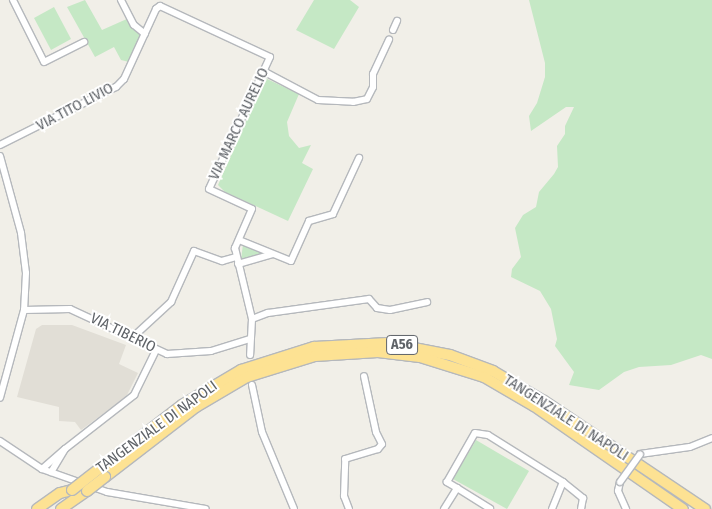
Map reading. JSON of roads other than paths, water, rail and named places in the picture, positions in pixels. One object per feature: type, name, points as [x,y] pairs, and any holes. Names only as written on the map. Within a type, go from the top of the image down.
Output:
[{"type":"highway","name":"TANGENZIALE DI NAPOLI","points":[[61,509],[87,492],[102,474],[182,405],[226,377],[256,363],[314,347],[388,343],[450,355],[493,371],[544,401],[705,509]]},
{"type":"highway","name":"TANGENZIALE DI NAPOLI","points":[[48,509],[72,490],[102,474],[196,407],[247,378],[315,356],[378,352],[420,357],[484,378],[534,406],[683,509]]},
{"type":"highway","points":[[37,509],[60,493],[72,490]]},
{"type":"highway","points":[[70,509],[87,492]]},
{"type":"street","points":[[13,0],[44,62],[84,42]]},
{"type":"street","points":[[121,0],[134,25],[145,34]]},
{"type":"street","name":"VIA TITO LIVIO","points":[[0,145],[116,87],[124,79],[156,9],[165,5],[270,57]]},
{"type":"street","points":[[393,30],[397,21]]},
{"type":"street","points":[[264,72],[318,100],[353,102],[367,99],[372,87],[373,74],[389,39]]},
{"type":"street","name":"VIA MARCO AURELIO","points":[[250,355],[252,319],[237,261],[239,240],[252,209],[209,189],[270,57]]},
{"type":"street","points":[[0,156],[4,179],[25,255],[24,310],[0,398]]},
{"type":"street","points":[[239,240],[291,262],[309,221],[333,214],[359,158]]},
{"type":"street","points":[[133,337],[171,302],[194,251],[222,261],[237,261],[272,254]]},
{"type":"street","points":[[252,319],[268,313],[369,299],[377,308],[390,310],[427,302]]},
{"type":"street","name":"VIA TIBERIO","points":[[24,310],[70,309],[133,337],[156,350],[190,354],[250,339]]},
{"type":"street","points":[[42,469],[134,396],[156,350]]},
{"type":"street","points":[[349,509],[344,496],[345,459],[378,449],[382,444],[376,432],[364,376]]},
{"type":"street","points":[[252,385],[262,432],[294,509]]},
{"type":"street","points":[[490,509],[447,482],[476,433],[488,435],[564,482],[583,498],[581,509]]},
{"type":"street","points":[[626,509],[618,491],[620,482],[640,454],[690,446],[712,438]]},
{"type":"street","points":[[0,441],[42,469],[134,499],[206,509]]},
{"type":"street","points":[[52,472],[65,449]]},
{"type":"street","points":[[552,509],[564,482]]},
{"type":"street","points":[[444,509],[457,488]]}]
